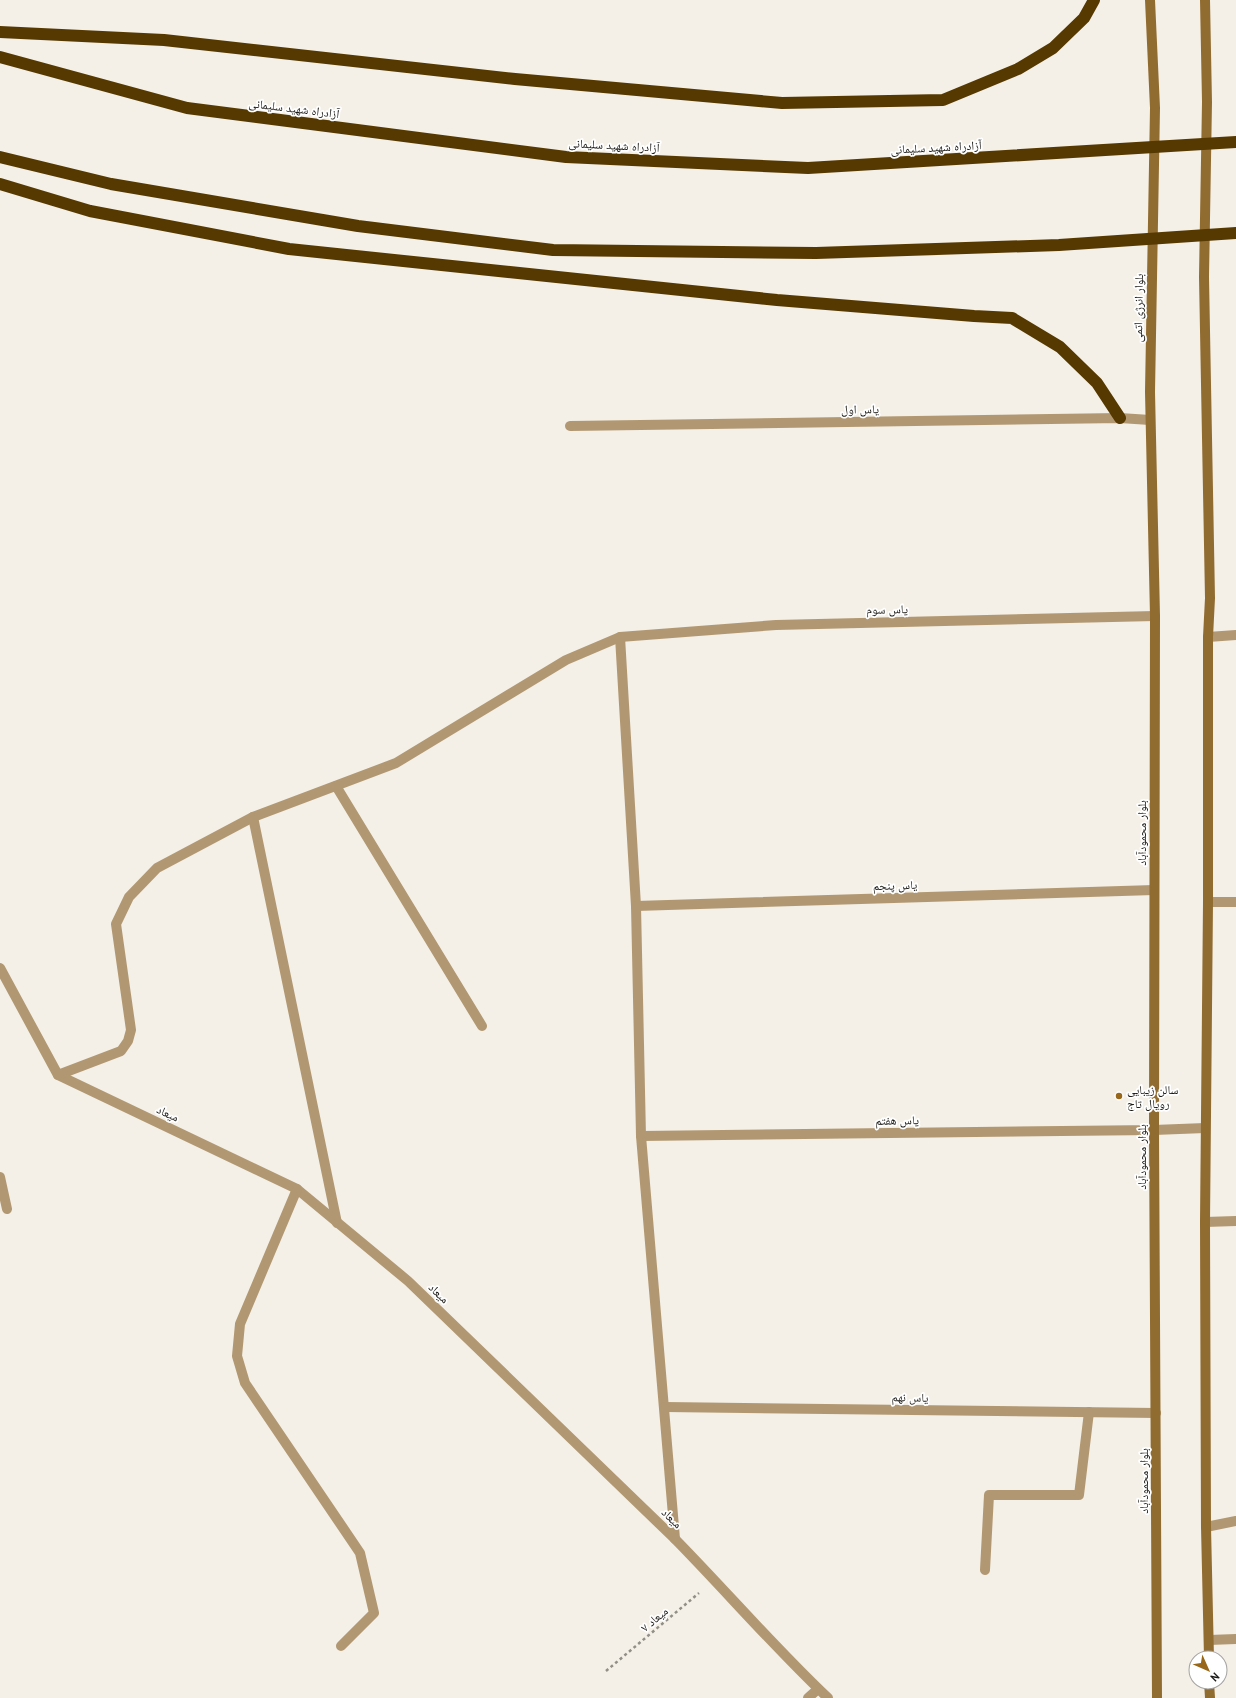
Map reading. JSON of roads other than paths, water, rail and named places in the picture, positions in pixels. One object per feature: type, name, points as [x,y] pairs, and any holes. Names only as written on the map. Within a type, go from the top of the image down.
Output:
[{"type":"highway","points":[[0,32],[164,40],[515,79],[782,103],[943,100],[1018,69],[1053,48],[1084,18],[1094,0]]},
{"type":"highway","name":"آزادراه شهید سلیمانی","points":[[0,57],[187,108],[566,157],[808,168],[1236,142]]},
{"type":"highway","points":[[0,157],[111,184],[343,223],[553,250],[816,253],[1059,245],[1236,233]]},
{"type":"highway","points":[[0,184],[90,211],[290,249],[777,300],[1012,318],[1060,347],[1097,382],[1120,418]]},
{"type":"main road","name":"بلوار انرژی اتمی","points":[[1150,0],[1155,108],[1150,392],[1155,616]]},
{"type":"main road","points":[[1205,0],[1207,102],[1204,277],[1210,598],[1208,637],[1208,902],[1205,1128],[1206,1527],[1209,1650]]},
{"type":"main road","name":"بلوار محمودآباد","points":[[1155,616],[1154,1130],[1157,1698]]},
{"type":"street","name":"یاس اول","points":[[570,426],[1120,418],[1150,420]]},
{"type":"street","name":"یاس سوم","points":[[58,1075],[121,1051],[128,1041],[131,1030],[116,924],[129,897],[158,868],[253,817],[396,763],[566,660],[620,637],[776,624],[1155,616]]},
{"type":"street","points":[[1208,637],[1236,635]]},
{"type":"street","points":[[620,637],[636,906],[641,1136],[675,1539]]},
{"type":"street","points":[[336,786],[482,1026]]},
{"type":"street","points":[[253,817],[337,1223]]},
{"type":"street","name":"یاس پنجم","points":[[636,906],[1154,890]]},
{"type":"street","points":[[1208,902],[1236,902]]},
{"type":"street","points":[[0,968],[58,1075]]},
{"type":"street","name":"میعاد","points":[[58,1075],[297,1189],[408,1281],[675,1539],[786,1657],[828,1698]]},
{"type":"street","name":"یاس هفتم","points":[[641,1136],[1154,1130],[1205,1128]]},
{"type":"street","points":[[0,1177],[7,1209]]},
{"type":"street","points":[[297,1189],[240,1324],[237,1356],[245,1383],[360,1553],[374,1613],[341,1646]]},
{"type":"street","points":[[1205,1222],[1236,1221]]},
{"type":"street","name":"یاس نهم","points":[[664,1407],[1156,1413]]},
{"type":"street","points":[[984,1570],[989,1495],[1079,1495],[1089,1412]]},
{"type":"street","points":[[1206,1527],[1236,1521]]},
{"type":"street","points":[[1209,1640],[1236,1639]]},
{"type":"street","points":[[808,1698],[818,1689]]},
{"type":"place","name":"سالن زیبایی رویال تاج","points":[[1119,1096]]}]
